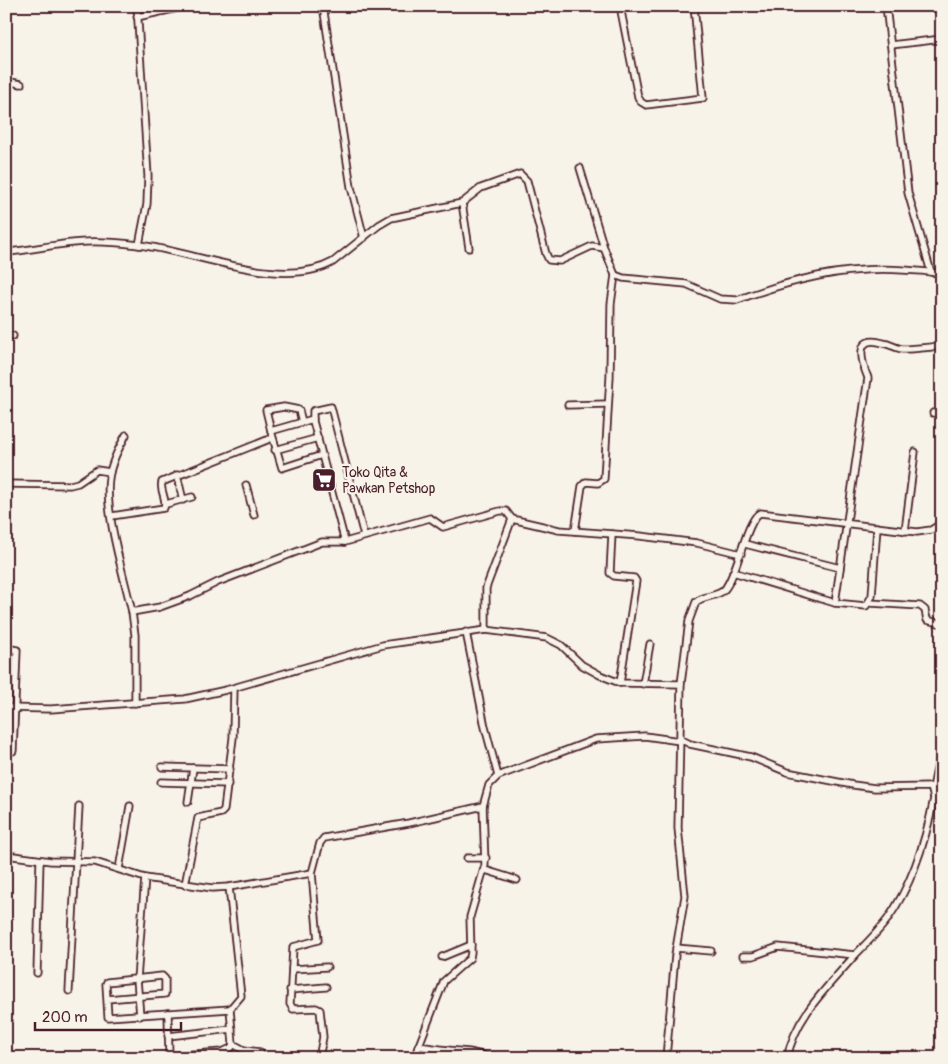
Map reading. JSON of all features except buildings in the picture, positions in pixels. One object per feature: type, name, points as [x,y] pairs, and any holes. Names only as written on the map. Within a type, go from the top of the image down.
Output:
[{"type":"street","points":[[137,6],[148,176],[147,204],[139,245]]},
{"type":"street","points":[[138,17],[187,6]]},
{"type":"street","points":[[322,6],[351,187],[364,238]]},
{"type":"street","points":[[620,6],[638,97],[646,105],[703,98],[694,6]]},
{"type":"street","points":[[886,6],[908,193],[931,272]]},
{"type":"street","points":[[890,45],[942,38]]},
{"type":"street","points":[[6,81],[21,84]]},
{"type":"street","points":[[575,531],[582,486],[586,482],[603,481],[608,404],[611,304],[615,275],[604,248],[580,168]]},
{"type":"street","points":[[6,252],[86,242],[139,245],[228,264],[286,272],[324,267],[391,218],[462,203],[481,188],[520,174],[527,181],[549,260],[560,261],[592,246],[604,248]]},
{"type":"street","points":[[462,203],[469,248]]},
{"type":"street","points":[[615,275],[623,278],[686,284],[729,300],[824,274],[863,269],[942,274]]},
{"type":"street","points":[[6,335],[13,336]]},
{"type":"street","points":[[835,603],[868,378],[861,352],[862,348],[866,343],[876,341],[901,349],[942,346]]},
{"type":"street","points":[[568,405],[608,404]]},
{"type":"street","points":[[302,422],[299,410],[293,407],[266,410],[270,432],[282,468],[322,455]]},
{"type":"street","points":[[344,542],[313,419],[313,411],[331,407],[364,536]]},
{"type":"street","points":[[933,413],[942,414]]},
{"type":"street","points":[[270,432],[313,419]]},
{"type":"street","points":[[126,435],[110,472],[108,482],[112,516],[135,635],[135,703]]},
{"type":"street","points":[[166,504],[161,483],[272,438]]},
{"type":"street","points":[[275,450],[318,438]]},
{"type":"street","points":[[905,531],[915,452]]},
{"type":"street","points":[[6,484],[70,485],[78,483],[97,470],[110,472]]},
{"type":"street","points":[[177,475],[183,500]]},
{"type":"street","points":[[246,485],[254,515]]},
{"type":"street","points":[[112,516],[164,508],[166,504],[192,497]]},
{"type":"street","points":[[132,612],[160,607],[190,596],[218,582],[322,542],[344,542],[430,518],[443,527],[500,511],[509,513],[512,519],[486,588],[486,630]]},
{"type":"street","points":[[666,1058],[676,948],[685,896],[678,828],[681,684],[684,647],[692,609],[698,600],[725,589],[741,554],[754,518],[760,513],[905,531],[924,532],[942,523]]},
{"type":"street","points":[[512,519],[541,527],[698,543],[741,554]]},
{"type":"street","points":[[870,602],[877,527]]},
{"type":"street","points":[[612,534],[610,573],[614,576],[634,578],[636,581],[620,683]]},
{"type":"street","points":[[745,544],[840,568]]},
{"type":"street","points":[[733,572],[835,603],[860,606],[870,602],[920,606],[925,610],[927,620],[942,624]]},
{"type":"street","points":[[6,708],[52,709],[185,699],[234,688],[376,647],[486,630],[547,638],[560,645],[582,664],[600,675],[620,683],[681,684]]},
{"type":"street","points":[[466,632],[485,727],[498,776]]},
{"type":"street","points":[[643,684],[650,644]]},
{"type":"street","points":[[6,648],[17,650],[13,751]]},
{"type":"street","points":[[185,885],[198,818],[223,812],[230,769],[234,688]]},
{"type":"street","points":[[414,1058],[444,981],[470,958],[471,911],[485,870],[483,806],[490,785],[498,776],[596,739],[645,736],[680,740],[751,758],[787,772],[853,785],[932,788]]},
{"type":"street","points":[[787,1058],[806,1011],[883,925],[895,907],[917,861],[928,832],[934,798],[932,788],[942,745]]},
{"type":"street","points":[[162,767],[230,769]]},
{"type":"street","points":[[188,802],[193,768]]},
{"type":"street","points":[[161,782],[228,784]]},
{"type":"street","points":[[934,798],[942,799]]},
{"type":"street","points":[[69,991],[74,861],[79,806]]},
{"type":"street","points":[[119,869],[130,806]]},
{"type":"street","points":[[319,1058],[323,1045],[320,1011],[316,1008],[292,1008],[290,990],[293,946],[318,940],[312,873],[320,844],[324,838],[408,823],[483,806]]},
{"type":"street","points":[[6,855],[40,860],[95,862],[146,878],[185,885],[229,887],[312,873]]},
{"type":"street","points":[[467,858],[486,858]]},
{"type":"street","points":[[37,973],[40,860]]},
{"type":"street","points":[[485,870],[517,880]]},
{"type":"street","points":[[140,1016],[137,979],[146,878]]},
{"type":"street","points":[[168,1013],[169,1057],[198,1056],[222,1052],[231,1048],[233,1044],[230,1009],[241,996],[229,887]]},
{"type":"street","points":[[442,957],[471,945]]},
{"type":"street","points":[[743,956],[753,956],[778,947],[855,955]]},
{"type":"street","points":[[676,948],[711,951]]},
{"type":"street","points":[[292,970],[327,967]]},
{"type":"street","points":[[107,999],[163,995],[166,992],[164,977],[107,982],[107,999],[108,1017],[230,1009]]},
{"type":"street","points":[[290,990],[326,987]]},
{"type":"street","points":[[168,1036],[232,1029]]},
{"type":"street","points":[[233,1044],[244,1050],[260,1052],[261,1058]]},
{"type":"street","points":[[418,1046],[468,1052],[494,1058]]},
{"type":"street","points":[[446,1058],[447,1050]]},
{"type":"place","name":"Toko Qita & Pawkan Petshop","points":[[324,480]]}]
